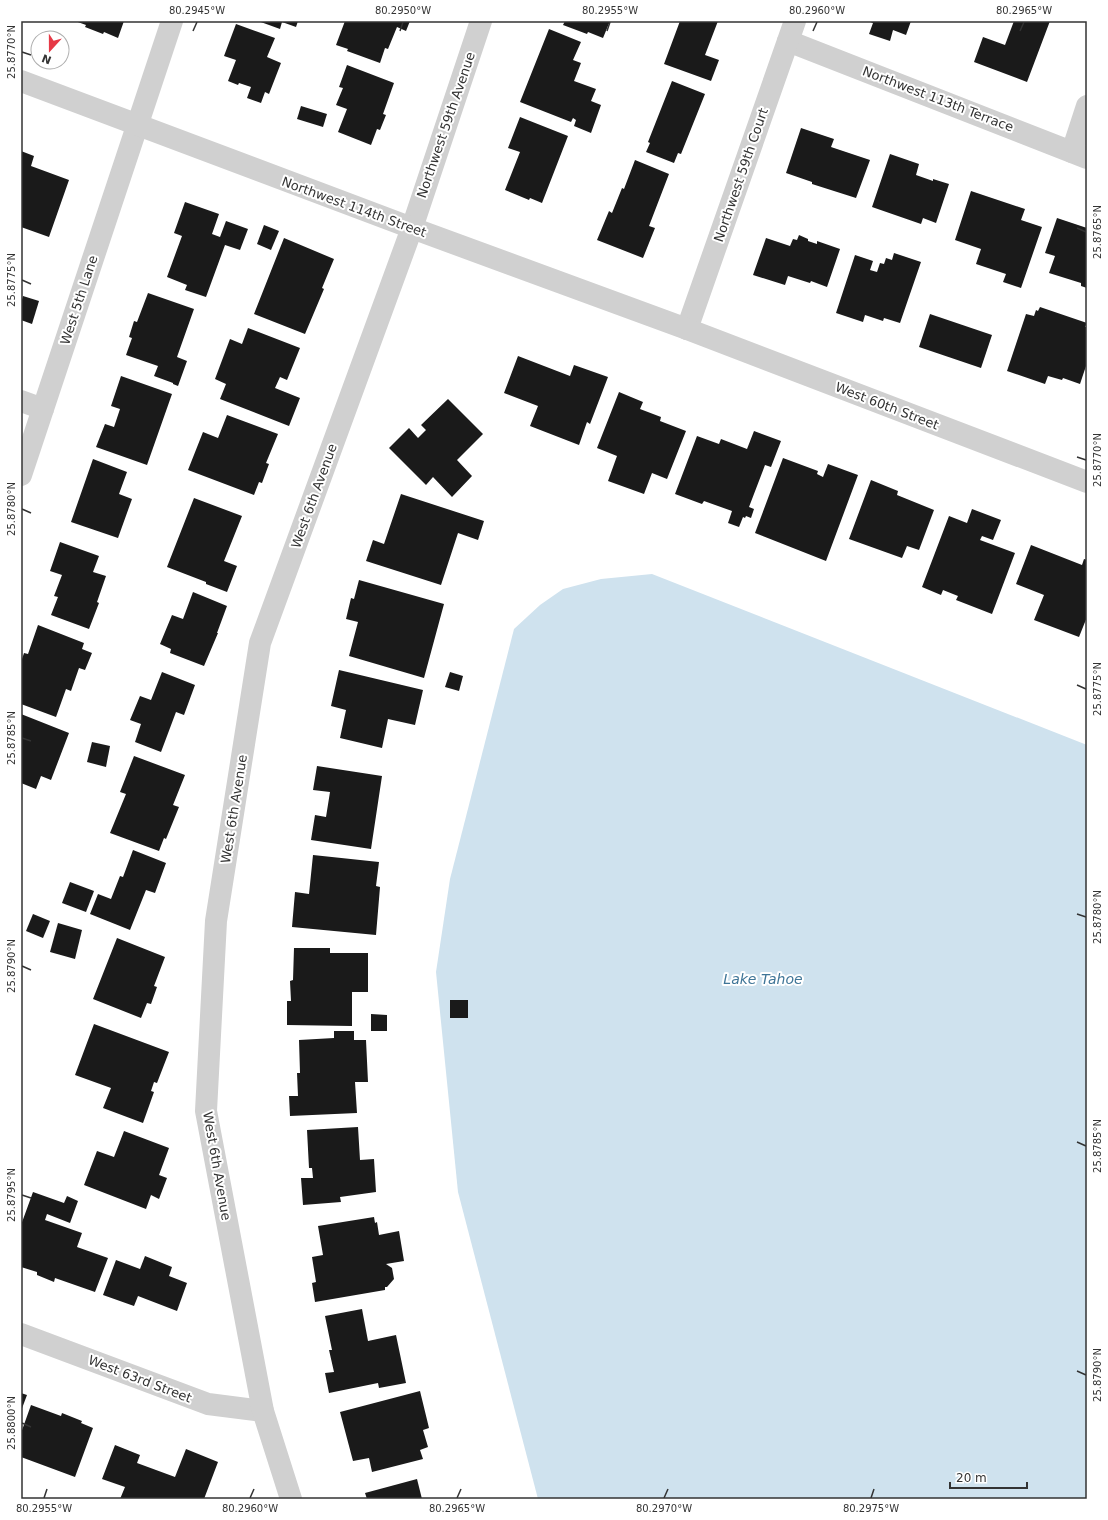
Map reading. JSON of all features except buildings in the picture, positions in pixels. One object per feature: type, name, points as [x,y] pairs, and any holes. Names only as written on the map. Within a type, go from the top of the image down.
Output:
[{"type":"street","name":"West 5th Lane","points":[[21,474],[172,21]]},
{"type":"street","name":"Northwest 59th Avenue","points":[[412,228],[481,21]]},
{"type":"street","name":"Northwest 113th Terrace","points":[[792,31],[1079,155]]},
{"type":"street","name":"Northwest 59th Court","points":[[687,329],[792,31]]},
{"type":"street","name":"Northwest 114th Street","points":[[21,82],[687,329]]},
{"type":"street","points":[[1079,155],[1087,106]]},
{"type":"street","name":"West 6th Avenue","points":[[291,1499],[263,1412],[206,1111],[216,921],[260,643],[412,228]]},
{"type":"street","name":"West 60th Street","points":[[687,329],[1087,482]]},
{"type":"street","points":[[21,401],[43,409]]},
{"type":"street","name":"West 63rd Street","points":[[21,1334],[208,1404],[263,1412]]},
{"type":"water","name":"Lake Tahoe","points":[[652,574],[1087,745],[1087,1499],[538,1499],[458,1192],[436,972],[450,879],[514,629],[540,605],[563,589],[601,579]]}]
